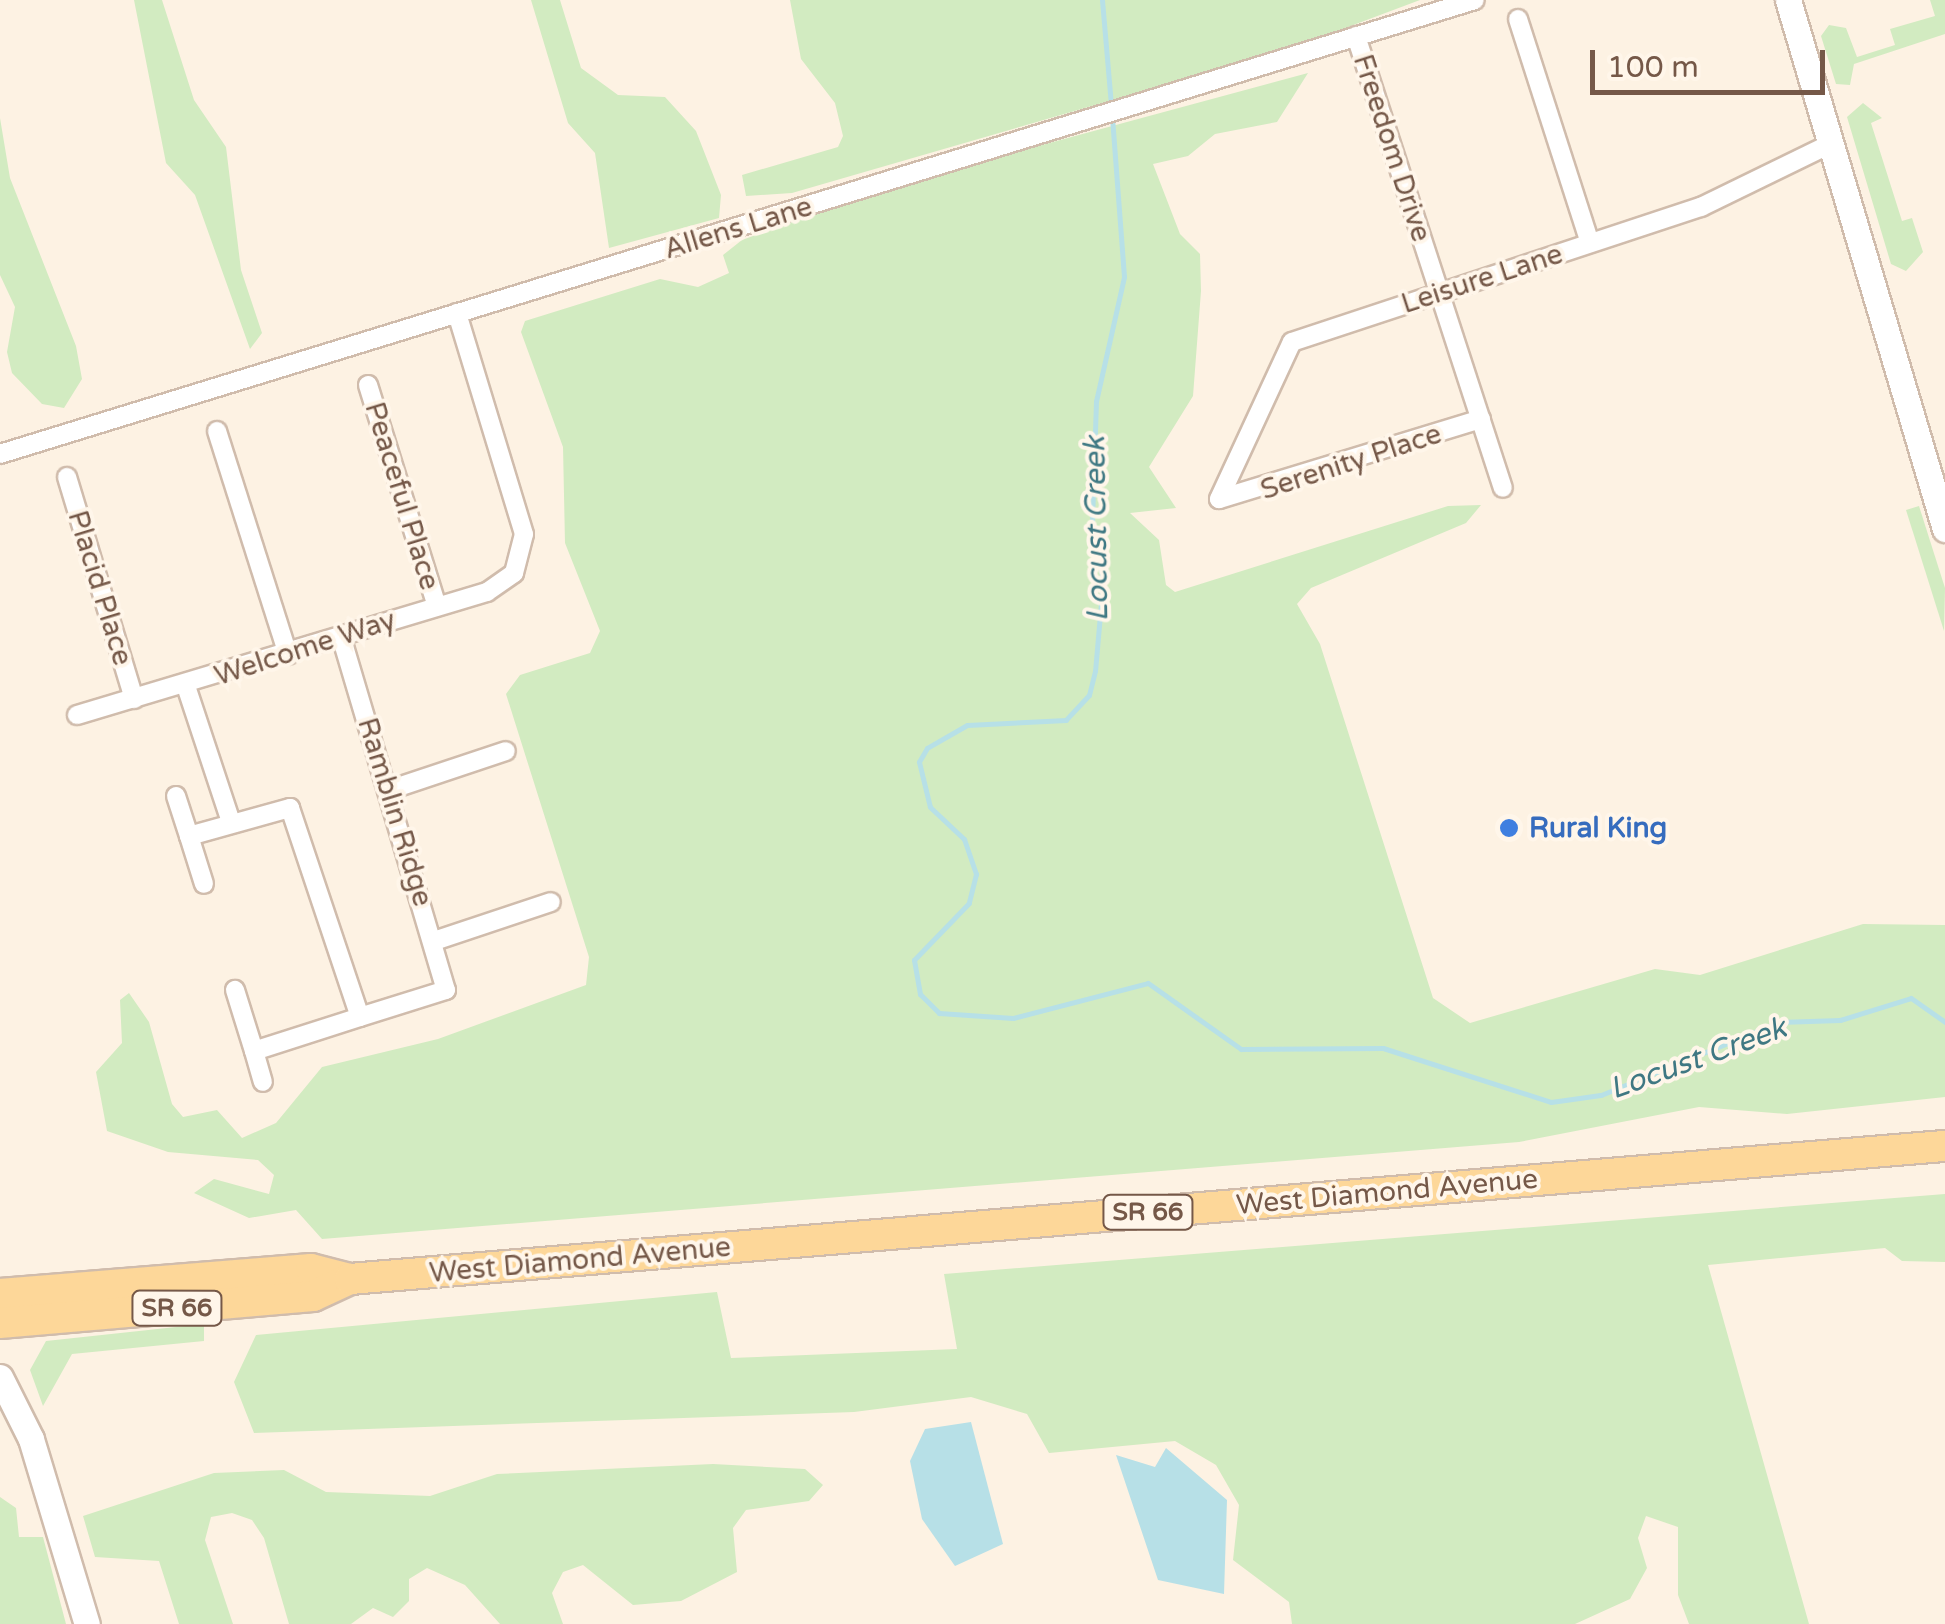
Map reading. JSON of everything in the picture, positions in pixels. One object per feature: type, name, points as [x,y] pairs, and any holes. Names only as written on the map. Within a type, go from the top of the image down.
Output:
[{"type":"main road","points":[[1788,0],[1945,529]]},
{"type":"main road","name":"West Diamond Avenue","points":[[0,1322],[313,1296],[350,1279],[1945,1146]]},
{"type":"main road","name":"West Diamond Avenue","points":[[0,1294],[311,1268],[350,1279]]},
{"type":"main road","points":[[0,1377],[31,1438],[87,1624]]},
{"type":"street","name":"Allens Lane","points":[[0,454],[1132,110],[1475,0]]},
{"type":"street","points":[[1518,19],[1590,244]]},
{"type":"street","name":"Freedom Drive","points":[[1356,36],[1504,488]]},
{"type":"street","name":"Leisure Lane","points":[[1219,499],[1286,348],[1701,207],[1830,144]]},
{"type":"street","name":"Welcome Way","points":[[76,716],[186,686],[503,584],[521,560],[524,534],[457,313]]},
{"type":"street","name":"Peaceful Place","points":[[368,385],[437,607]]},
{"type":"street","name":"Serenity Place","points":[[1219,499],[1480,419]]},
{"type":"street","points":[[217,431],[288,654]]},
{"type":"street","name":"Placid Place","points":[[67,477],[134,699]]},
{"type":"street","name":"Ramblin Ridge","points":[[341,636],[446,990],[360,1017]]},
{"type":"street","points":[[186,686],[231,822]]},
{"type":"street","points":[[389,790],[506,751]]},
{"type":"street","points":[[176,796],[204,884]]},
{"type":"street","points":[[189,836],[290,808],[360,1017],[254,1052]]},
{"type":"street","points":[[434,941],[551,902]]},
{"type":"street","points":[[234,990],[264,1082]]},
{"type":"green space","points":[[134,0],[162,0],[194,100],[226,147],[241,270],[262,333],[250,349],[195,195],[166,163]]},
{"type":"green space","points":[[531,0],[560,0],[581,68],[618,95],[665,97],[696,131],[721,195],[719,218],[609,248],[595,153],[568,123]]},
{"type":"green space","points":[[790,0],[1420,0],[1292,48],[792,193],[746,196],[742,175],[838,147],[843,136],[835,103],[801,59]]},
{"type":"green space","points":[[1930,0],[1945,0],[1945,34],[1854,64],[1850,85],[1836,84],[1821,36],[1829,25],[1846,28],[1857,57],[1895,45],[1890,29],[1935,16]]},
{"type":"green space","points":[[1308,73],[1277,122],[1215,134],[1188,156],[1153,164],[1180,234],[1200,254],[1193,396],[1149,467],[1176,508],[1130,513],[1159,540],[1166,585],[1175,592],[1448,506],[1481,505],[1466,523],[1311,588],[1297,604],[1320,644],[1433,998],[1470,1023],[1655,969],[1700,975],[1863,924],[1945,925],[1945,1097],[1787,1114],[1699,1107],[1519,1142],[322,1239],[296,1210],[249,1218],[194,1193],[214,1179],[269,1194],[274,1175],[258,1160],[168,1152],[107,1131],[96,1072],[122,1043],[120,1000],[129,993],[149,1022],[172,1104],[183,1117],[217,1110],[242,1138],[276,1123],[322,1067],[438,1039],[586,985],[589,957],[506,694],[520,675],[590,653],[600,631],[565,543],[563,447],[521,332],[525,321],[660,279],[698,287],[729,273],[723,255],[742,240],[883,188]]},
{"type":"green space","points":[[1863,103],[1882,118],[1871,123],[1902,221],[1912,218],[1923,252],[1906,271],[1891,264],[1847,117]]},
{"type":"green space","points":[[0,118],[10,178],[76,346],[82,379],[64,408],[42,404],[12,373],[7,352],[15,307],[0,275]]},
{"type":"green space","points":[[1919,506],[1945,588],[1944,631],[1906,510]]},
{"type":"green space","points":[[1945,1194],[1945,1262],[1902,1261],[1885,1248],[1708,1265],[1809,1624],[1689,1624],[1678,1595],[1678,1527],[1646,1516],[1638,1538],[1647,1568],[1630,1599],[1575,1624],[1292,1624],[1289,1602],[1233,1560],[1239,1505],[1216,1465],[1175,1441],[1049,1453],[1027,1414],[971,1397],[854,1412],[254,1433],[234,1382],[256,1335],[717,1292],[731,1358],[957,1349],[944,1274]]},
{"type":"green space","points":[[204,1324],[204,1341],[72,1354],[43,1406],[30,1370],[46,1341]]},
{"type":"green space","points":[[713,1464],[805,1469],[823,1485],[809,1501],[746,1510],[733,1528],[737,1572],[681,1601],[633,1605],[583,1565],[563,1572],[552,1593],[563,1624],[500,1624],[465,1585],[427,1568],[409,1579],[409,1601],[393,1617],[373,1608],[351,1624],[289,1624],[264,1538],[252,1520],[232,1513],[211,1517],[205,1540],[233,1624],[179,1624],[159,1561],[95,1557],[83,1516],[214,1473],[284,1470],[326,1492],[430,1496],[497,1474]]},
{"type":"green space","points":[[0,1497],[16,1508],[19,1537],[43,1537],[66,1624],[0,1624]]},
{"type":"water","points":[[971,1422],[1003,1544],[955,1566],[922,1519],[910,1461],[925,1429]]},
{"type":"water","points":[[1166,1448],[1227,1500],[1224,1594],[1158,1580],[1116,1455],[1155,1467]]},
{"type":"waterway","name":"Locust Creek","points":[[1102,0],[1111,106]]},
{"type":"waterway","name":"Locust Creek","points":[[1112,117],[1124,277],[1096,401],[1092,522],[1103,580],[1095,671],[1089,695],[1066,720],[967,725],[927,748],[919,762],[930,807],[964,839],[976,874],[969,903],[914,960],[920,994],[939,1013],[1013,1018],[1148,983],[1241,1049],[1383,1048],[1551,1102],[1601,1095],[1779,1022],[1840,1020],[1911,998],[1945,1022]]},
{"type":"place","name":"Rural King","points":[[1509,828]]}]
